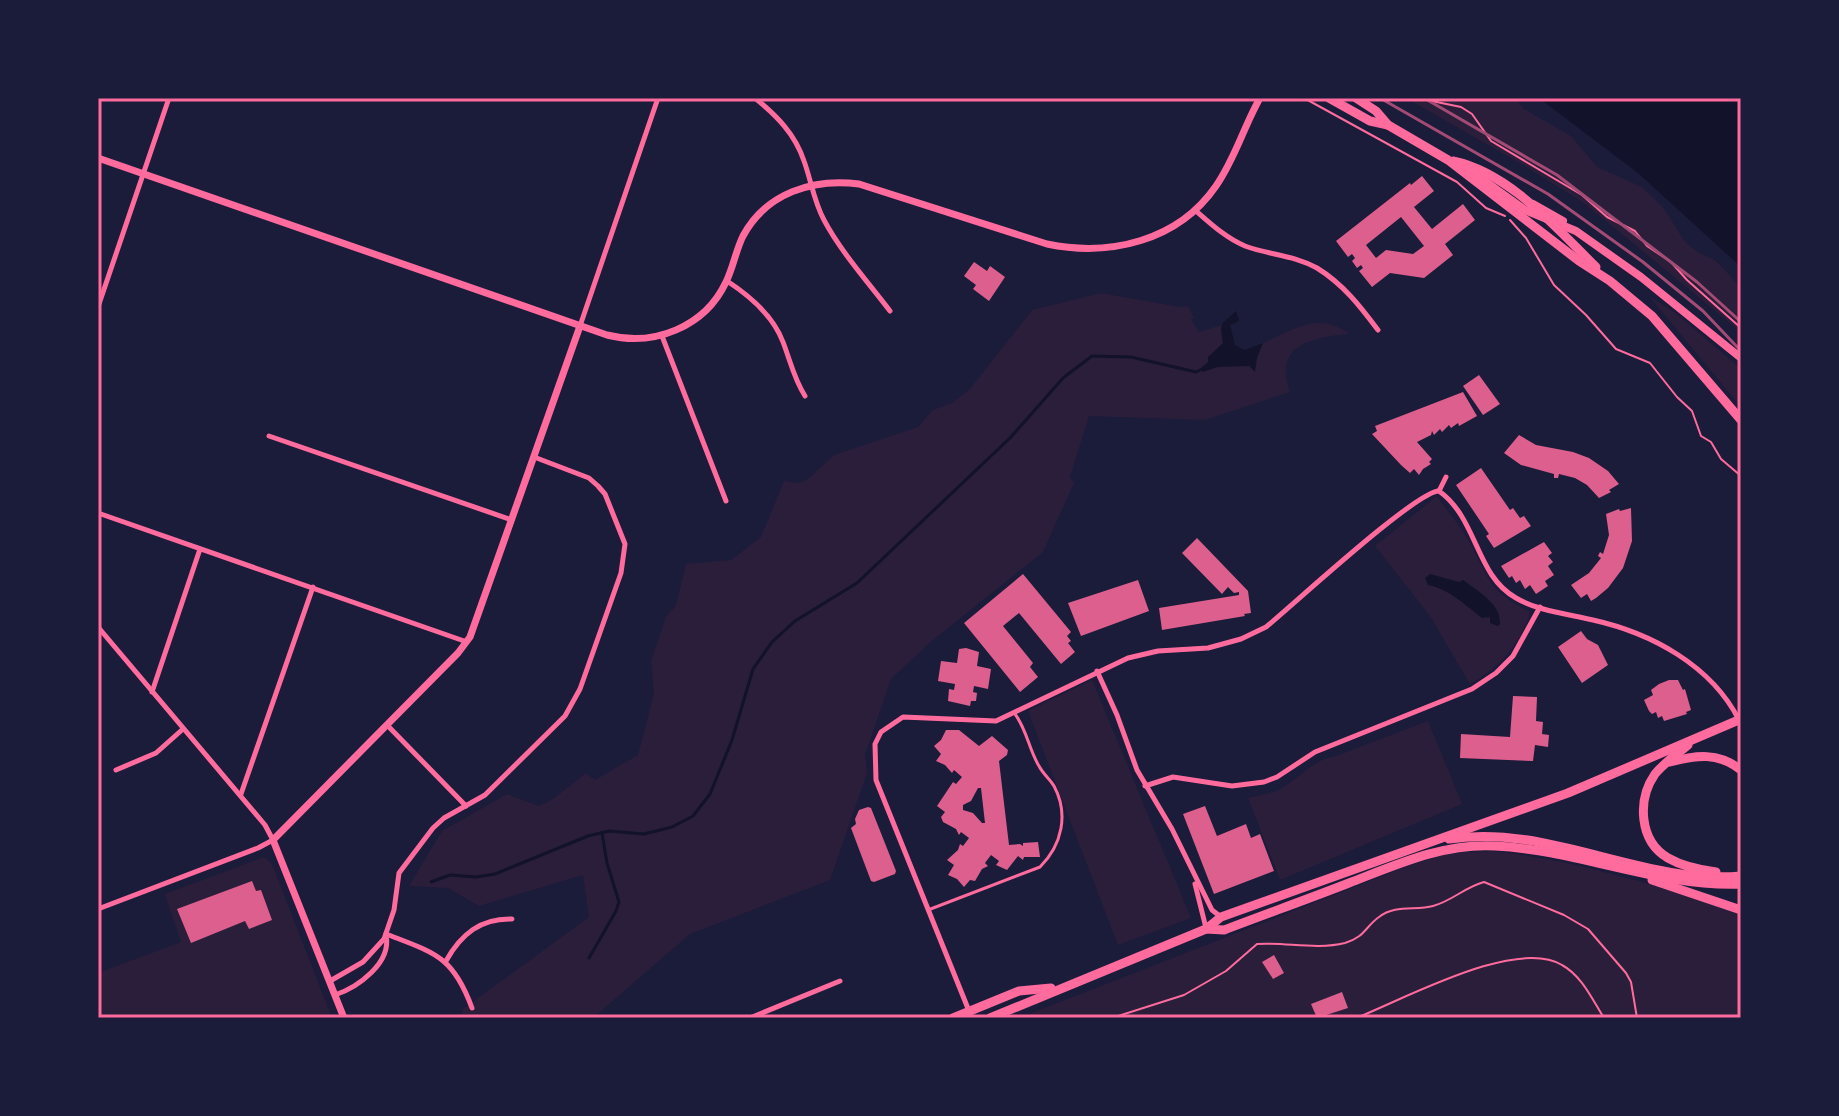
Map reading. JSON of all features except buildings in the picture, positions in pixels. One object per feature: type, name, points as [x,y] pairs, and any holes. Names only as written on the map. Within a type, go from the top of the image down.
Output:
[{"type":"main road","points":[[1329,98],[1370,121],[1388,125],[1448,160],[1579,261],[1610,281]]},
{"type":"main road","points":[[1356,98],[1376,111],[1388,125]]},
{"type":"main road","points":[[1448,160],[1468,164],[1550,212],[1641,277],[1741,358]]},
{"type":"main road","points":[[1462,171],[1486,182],[1525,210],[1576,231]]},
{"type":"main road","points":[[1521,197],[1610,281],[1657,320],[1741,420]]},
{"type":"main road","points":[[990,1018],[1206,929],[1221,917],[1568,793],[1740,721]]},
{"type":"main road","points":[[1701,736],[1667,763],[1651,781],[1643,819],[1651,841],[1661,853],[1678,863],[1707,871],[1741,875]]},
{"type":"main road","points":[[1667,763],[1696,756],[1712,756],[1729,761],[1741,770]]},
{"type":"main road","points":[[1426,843],[1502,836],[1687,875],[1719,878],[1741,875]]},
{"type":"main road","points":[[1206,929],[1224,930],[1402,862],[1471,846],[1520,848],[1690,882],[1741,884]]},
{"type":"main road","points":[[1618,869],[1741,910]]},
{"type":"main road","points":[[953,1018],[1019,991],[1062,986]]},
{"type":"street","points":[[98,307],[169,98]]},
{"type":"street","points":[[98,909],[273,840],[467,642],[658,98]]},
{"type":"street","points":[[755,98],[780,119],[793,137],[827,225],[890,311]]},
{"type":"street","points":[[98,158],[580,326],[635,340],[662,336],[699,317],[727,281],[751,224],[769,205],[791,191],[812,185],[840,182],[859,184],[1033,240],[1073,249],[1100,249],[1139,242],[1172,226],[1195,210],[1215,187],[1260,98]]},
{"type":"street","points":[[1195,210],[1221,232],[1248,247],[1283,255],[1316,268],[1338,282],[1378,330]]},
{"type":"street","points":[[727,281],[766,313],[782,338],[805,396]]},
{"type":"street","points":[[662,336],[726,501]]},
{"type":"street","points":[[269,436],[512,520]]},
{"type":"street","points":[[335,995],[354,987],[372,973],[386,947],[386,934],[396,901],[397,879],[402,867],[438,822],[485,795],[557,725],[572,705],[625,558],[625,544],[605,494],[598,486],[589,478],[534,457]]},
{"type":"street","points":[[1439,491],[1446,477]]},
{"type":"street","points":[[969,1011],[876,780],[875,744],[881,732],[891,722],[903,717],[927,716],[983,722],[1015,714],[1128,658],[1158,651],[1208,648],[1241,639],[1266,627],[1430,491],[1439,491],[1447,498],[1472,532],[1485,566],[1497,583],[1516,598],[1619,626],[1653,641],[1716,685],[1728,698],[1740,721]]},
{"type":"street","points":[[98,513],[467,642]]},
{"type":"street","points":[[152,692],[200,549]]},
{"type":"street","points":[[240,795],[313,587]]},
{"type":"street","points":[[1145,786],[1173,777],[1232,786],[1264,782],[1315,752],[1472,689],[1496,673],[1513,656],[1540,607]]},
{"type":"street","points":[[99,629],[265,825],[344,1018]]},
{"type":"street","points":[[1097,671],[1145,786],[1172,829],[1212,910],[1221,917]]},
{"type":"street","points":[[387,725],[466,806]]},
{"type":"street","points":[[116,770],[156,753],[183,729]]},
{"type":"street","points":[[1193,875],[1206,929]]},
{"type":"street","points":[[446,961],[458,941],[472,929],[494,918],[512,919]]},
{"type":"street","points":[[386,934],[446,961],[461,980],[472,1008]]},
{"type":"street","points":[[330,981],[363,962],[386,934]]},
{"type":"street","points":[[750,1018],[840,981]]},
{"type":"lane","points":[[928,910],[1040,867],[1052,855],[1060,838],[1063,818],[1061,800],[1053,783],[1039,767],[1015,714]]},
{"type":"path","points":[[1304,98],[1457,182],[1486,208],[1511,220],[1526,238],[1554,285],[1616,349],[1650,363],[1692,411],[1701,436],[1708,439],[1721,459],[1741,476]]},
{"type":"path","points":[[1417,98],[1461,107],[1472,114],[1491,141],[1582,195],[1607,217],[1635,231],[1647,246],[1671,262],[1741,328]]},
{"type":"path","points":[[1112,1018],[1184,995],[1226,971],[1257,944],[1304,947],[1346,942],[1363,936],[1380,915],[1403,908],[1430,907],[1449,900],[1471,885],[1484,882],[1564,915],[1588,929],[1631,982],[1637,1018]]},
{"type":"path","points":[[1356,1018],[1486,965],[1523,956],[1560,963],[1583,983],[1604,1018]]},
{"type":"shaded area","points":[[1406,98],[1516,98],[1559,125],[1643,186],[1722,262],[1741,286],[1741,332],[1584,203]]},
{"type":"shaded area","points":[[1516,98],[1741,98],[1741,286],[1643,186],[1569,131]]},
{"type":"shaded area","points":[[1101,293],[1188,306],[1194,318],[1191,320],[1199,332],[1228,323],[1240,359],[1263,343],[1306,325],[1327,324],[1350,334],[1310,341],[1292,353],[1286,376],[1290,392],[1205,420],[1089,416],[1070,477],[1074,483],[1043,552],[933,640],[891,679],[865,755],[867,773],[830,880],[690,934],[593,1018],[460,1018],[463,1009],[589,917],[583,875],[479,906],[448,888],[409,886],[442,831],[507,794],[539,806],[586,773],[595,780],[638,755],[654,693],[651,661],[666,617],[676,605],[686,564],[731,560],[761,537],[784,481],[798,483],[808,479],[834,455],[918,427],[933,410],[952,403],[970,389],[1032,310]]},
{"type":"shaded area","points":[[1649,296],[1674,312],[1741,369],[1741,407]]},
{"type":"shaded area","points":[[1236,311],[1239,321],[1230,325],[1235,345],[1245,350],[1263,343],[1255,372],[1249,366],[1218,367],[1203,372],[1201,368],[1208,362],[1208,357],[1223,343],[1222,324]]},
{"type":"shaded area","points":[[1437,496],[1466,537],[1492,584],[1506,598],[1530,612],[1508,654],[1470,684],[1430,616],[1375,546]]},
{"type":"shaded area","points":[[1430,574],[1459,582],[1463,580],[1492,604],[1497,610],[1500,624],[1490,623],[1490,617],[1482,618],[1449,594],[1428,585],[1425,578]]},
{"type":"shaded area","points":[[1092,680],[1191,918],[1118,945],[1028,711]]},
{"type":"shaded area","points":[[1428,721],[1462,804],[1280,880],[1248,798],[1280,789],[1320,761]]},
{"type":"shaded area","points":[[1492,851],[1618,875],[1741,914],[1741,1018],[1019,1018],[1408,866],[1450,853]]},
{"type":"shaded area","points":[[264,857],[272,864],[332,1018],[98,1018],[98,973],[181,942],[165,894]]},
{"type":"pier","points":[[1515,98],[1539,98],[1638,173],[1741,267],[1741,288],[1717,261],[1686,243],[1662,206],[1642,187],[1597,167],[1571,136],[1524,109]]},
{"type":"waterway","points":[[431,882],[450,875],[476,877],[495,874],[588,836],[609,831],[644,834],[672,827],[693,816],[710,794],[732,740],[753,669],[772,642],[795,621],[857,583],[1010,438],[1063,378],[1092,356],[1131,357],[1196,372],[1202,369]]},
{"type":"waterway","points":[[589,958],[619,902],[602,833]]},
{"type":"railway","points":[[1380,98],[1548,194],[1643,262],[1703,311],[1741,351]]},
{"type":"railway","points":[[1424,98],[1557,175],[1697,282],[1741,322]]}]
